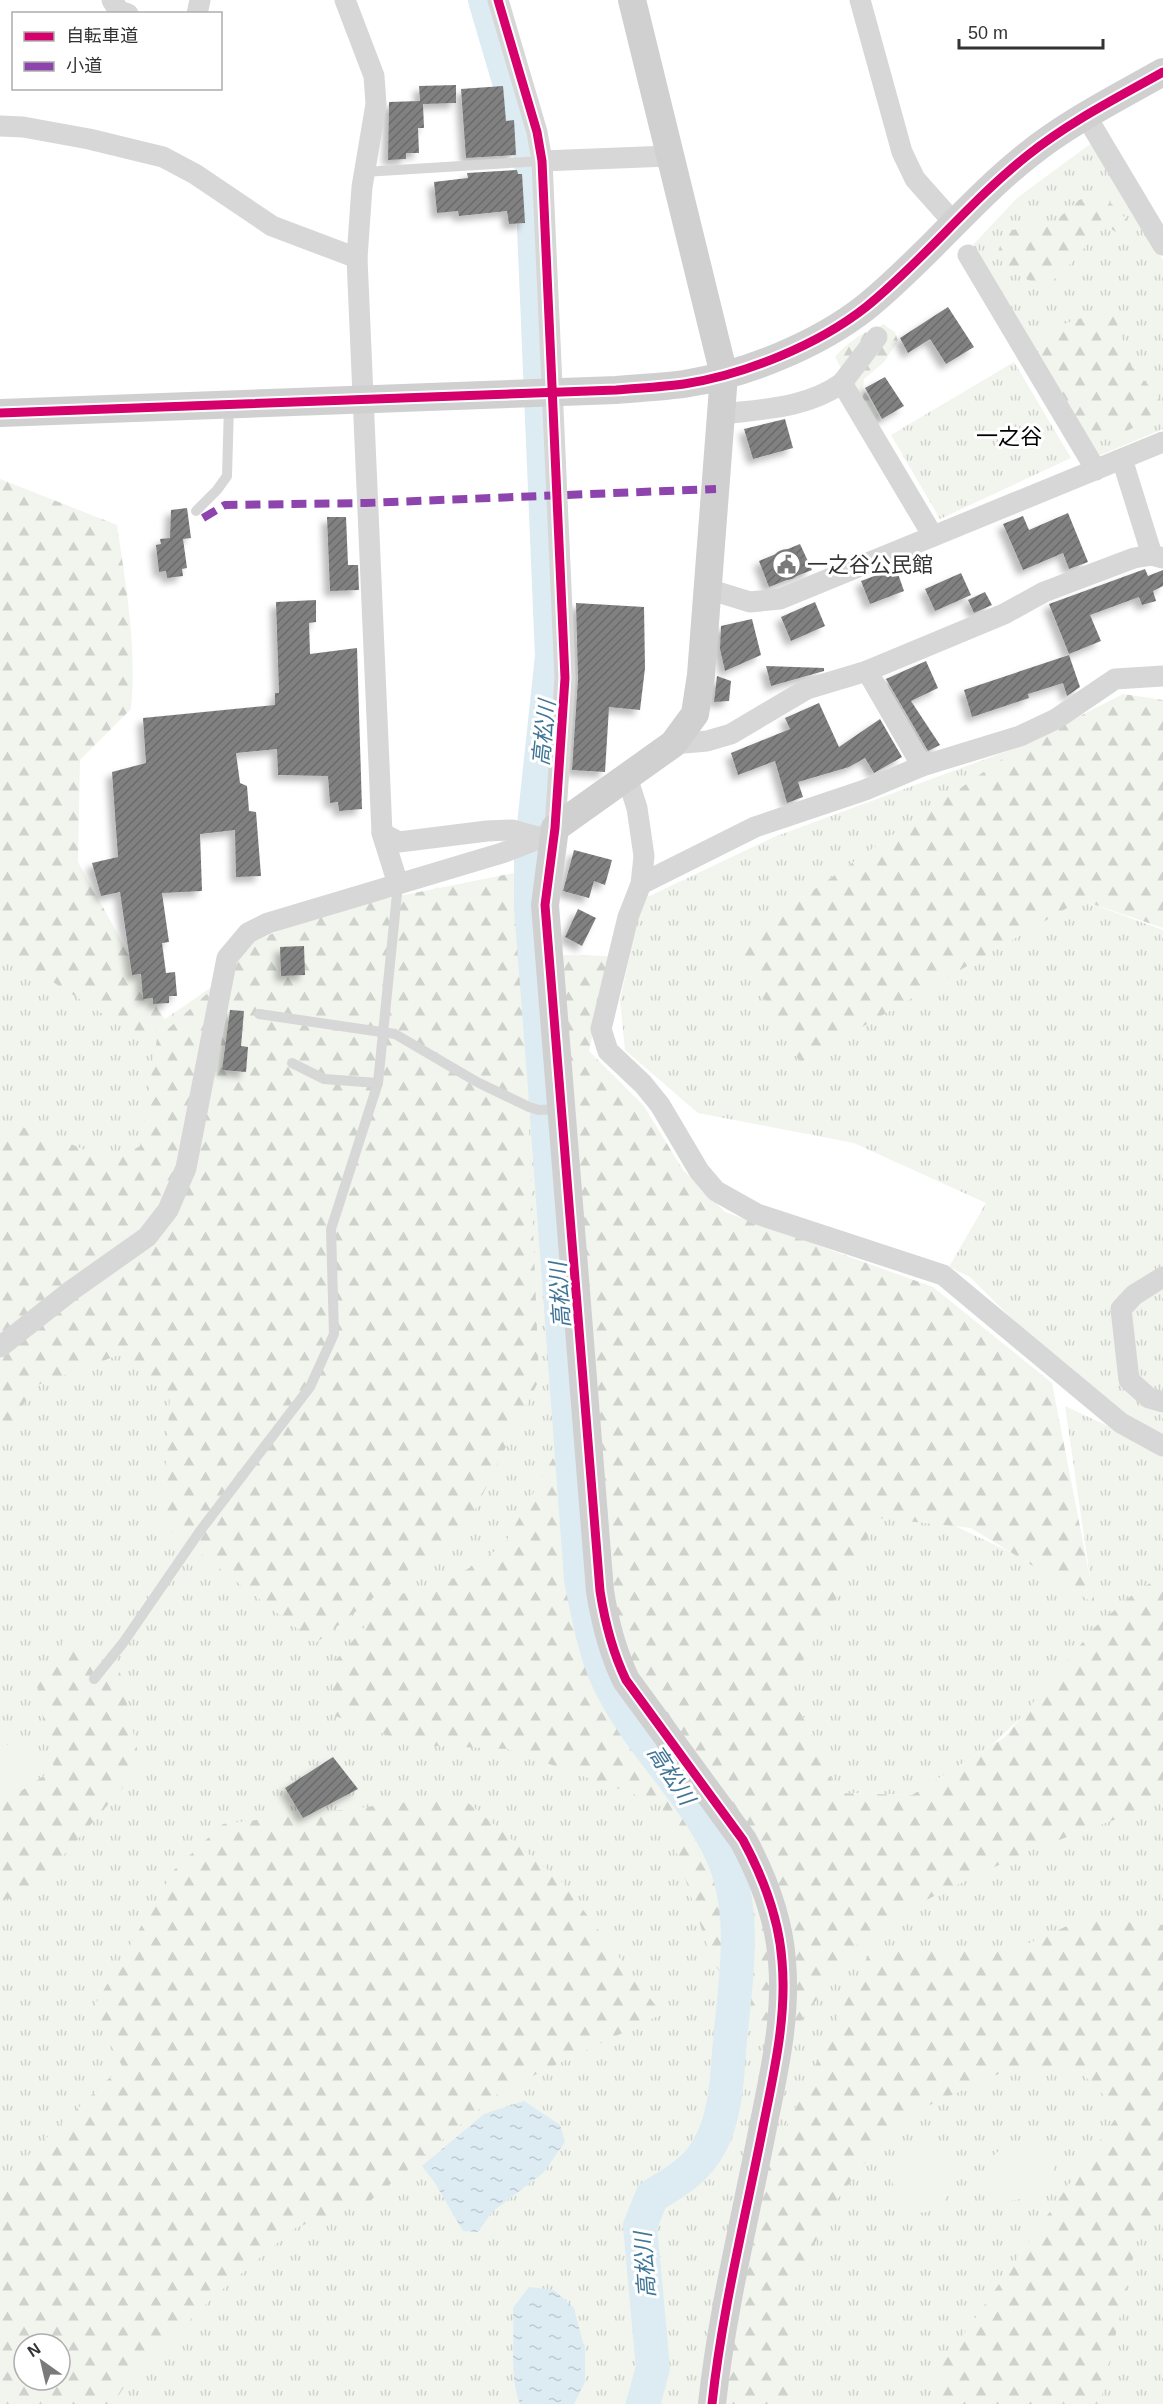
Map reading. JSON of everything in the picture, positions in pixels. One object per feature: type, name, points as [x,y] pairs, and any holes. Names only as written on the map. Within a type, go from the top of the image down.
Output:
[{"type":"street","points":[[112,0],[122,12]]},
{"type":"street","points":[[345,0],[374,76],[376,104],[364,172],[357,258],[361,399],[382,833],[398,884]]},
{"type":"street","points":[[498,0],[537,132],[532,162],[543,393],[565,678],[548,833],[546,905],[599,1579],[606,1627],[614,1655],[626,1680],[743,1840],[755,1863],[776,1924],[782,1960],[783,1990],[778,2052],[723,2333],[712,2404]]},
{"type":"street","points":[[0,1347],[72,1290],[147,1237],[168,1210],[186,1168],[227,958],[235,945],[248,933],[267,923],[502,853],[548,833],[673,744],[695,714],[723,414],[724,375],[632,0]]},
{"type":"street","points":[[860,0],[902,152],[915,179],[955,224]]},
{"type":"street","points":[[0,413],[543,393],[684,384],[724,375],[769,360],[822,335],[865,308],[955,224],[993,184],[1029,153],[1086,116],[1163,72]]},
{"type":"street","points":[[1086,116],[1163,245]]},
{"type":"street","points":[[0,126],[23,127],[89,139],[163,157],[195,174],[272,226],[357,258]]},
{"type":"street","points":[[532,162],[669,156]]},
{"type":"street","points":[[968,255],[1096,470]]},
{"type":"street","points":[[723,414],[791,406],[826,394],[842,383],[877,337]]},
{"type":"street","points":[[842,383],[933,536]]},
{"type":"street","points":[[708,589],[750,602],[780,599],[1163,442]]},
{"type":"street","points":[[673,744],[707,741],[731,734],[807,689],[867,671],[1004,614],[1044,592],[1134,558],[1158,556],[1122,459]]},
{"type":"street","points":[[867,671],[922,766]]},
{"type":"street","points":[[640,884],[755,827],[865,790],[922,766],[1020,736],[1056,719],[1115,680],[1163,676]]},
{"type":"street","points":[[627,777],[637,808],[644,856],[640,884],[628,917],[601,1029],[608,1051],[643,1084],[660,1105],[699,1171],[716,1191],[757,1214],[944,1275],[1121,1423],[1163,1446]]},
{"type":"street","points":[[382,833],[399,842],[487,831],[513,830],[548,833]]},
{"type":"street","points":[[1163,1277],[1134,1295],[1120,1309],[1129,1380],[1149,1398],[1163,1402]]},
{"type":"lane","points":[[364,172],[532,162]]},
{"type":"lane","points":[[196,511],[218,490],[227,476],[229,404]]},
{"type":"lane","points":[[94,1679],[123,1643],[200,1531],[310,1387],[334,1334],[331,1229],[378,1083],[398,884]]},
{"type":"lane","points":[[260,1014],[395,1034],[477,1082],[529,1107],[539,1110],[561,1109]]},
{"type":"lane","points":[[292,1063],[324,1079],[378,1083]]},
{"type":"green space","points":[[1093,142],[1163,260],[1163,429],[1096,457],[972,246],[1017,198]]},
{"type":"green space","points":[[1100,192],[1127,220],[1135,244],[1105,225],[1061,274],[1044,287],[1006,270],[998,252],[1005,231],[1052,224],[1079,200]]},
{"type":"green space","points":[[1090,315],[1114,315],[1132,367],[1159,397],[1158,410],[1131,429],[1093,444],[1040,361],[1036,334]]},
{"type":"green space","points":[[884,325],[895,332],[898,341],[884,362],[864,379],[863,388],[881,421],[873,426],[835,357],[857,337]]},
{"type":"green space","points":[[1014,362],[1071,458],[940,519],[891,435]]},
{"type":"green space","points":[[0,479],[117,525],[132,640],[131,709],[80,760],[78,862],[165,1020],[145,1041],[0,948]]},
{"type":"green space","points":[[1123,694],[1163,700],[1163,928],[1081,900],[800,1063],[734,945],[1021,746]]},
{"type":"green space","points":[[1021,746],[734,945],[800,1062],[1081,900],[1163,930],[1163,1435],[1089,1396],[970,1277],[949,1267],[986,1203],[854,1143],[698,1113],[625,1050],[620,1001],[641,900],[774,837]]},
{"type":"green space","points":[[519,872],[539,1380],[469,1522],[316,1643],[162,1524],[170,1395],[124,1353],[35,1386],[0,1442],[0,1121],[48,1134],[112,1162],[140,1146],[157,1039],[223,979],[247,945],[278,931],[364,903]]},
{"type":"green space","points":[[438,887],[526,1041],[546,1101],[626,1397],[829,1880],[1163,1669],[1163,2404],[0,2404],[0,905],[161,1022],[223,979]]},
{"type":"green space","points":[[556,955],[610,956],[589,1051],[644,1106],[683,1170],[725,1212],[933,1287],[1052,1383],[1095,1604],[971,1528],[878,1518],[789,1686],[838,1793],[912,1795],[1005,1737],[1095,1627],[1138,1590],[1163,1576],[1163,1802],[1026,1852],[924,1901],[857,1945],[778,2052],[712,1961],[661,1804],[507,1749],[413,1745],[330,1714],[334,1662],[391,1597],[454,1578],[504,1545],[570,1428],[578,1325]]},
{"type":"green space","points":[[1065,1406],[1163,1452],[1163,1582],[992,1745],[912,1795],[838,1793],[789,1686],[878,1517],[955,1526],[1092,1591]]},
{"type":"green space","points":[[64,1640],[119,1668],[141,1767],[28,1896],[0,1900],[0,1805],[54,1769],[37,1686]]},
{"type":"green space","points":[[0,1745],[22,1745],[38,1764],[37,1778],[20,1788],[10,1789],[0,1786]]},
{"type":"green space","points":[[460,1796],[562,1882],[662,2014],[501,2091],[371,2200],[295,2228],[210,2300],[126,2384],[113,2404],[0,2404],[0,2188],[15,2168],[122,2066],[92,2010],[174,1870],[223,1824]]},
{"type":"green space","points":[[1087,1917],[1163,1925],[1163,2200],[1137,2240],[1100,2404],[938,2404],[938,2371],[1120,2112],[1079,2070],[1003,2072],[923,2108],[874,2151],[830,2209],[791,2297],[788,2404],[718,2404],[748,2206],[871,1949],[1014,1950]]},
{"type":"green space","points":[[1031,2138],[1042,2141],[1054,2156],[1054,2169],[1050,2179],[1036,2192],[1018,2200],[1008,2201],[990,2197],[983,2175],[986,2167],[1001,2149]]},
{"type":"green space","points":[[932,2147],[952,2161],[956,2170],[956,2184],[937,2206],[929,2211],[916,2212],[896,2195],[893,2183],[894,2174],[899,2159],[916,2148]]},
{"type":"water","points":[[524,2101],[560,2125],[565,2142],[543,2173],[492,2212],[478,2232],[463,2231],[435,2183],[422,2166],[484,2114]]},
{"type":"water","points":[[529,2287],[554,2290],[574,2308],[585,2350],[585,2382],[574,2404],[520,2404],[513,2369],[513,2308]]},
{"type":"building","points":[[456,85],[456,103],[423,104],[424,128],[418,128],[419,153],[406,153],[406,159],[388,160],[389,102],[420,101],[419,86]]},
{"type":"building","points":[[503,86],[506,121],[514,120],[516,155],[466,158],[461,89]]},
{"type":"building","points":[[517,170],[518,174],[522,174],[525,223],[509,224],[507,211],[459,216],[458,211],[437,213],[434,182],[468,178],[467,173]]},
{"type":"building","points":[[948,307],[974,347],[946,364],[930,339],[908,353],[900,338]]},
{"type":"building","points":[[885,377],[904,406],[882,419],[865,388]]},
{"type":"building","points":[[785,419],[793,448],[753,459],[744,429]]},
{"type":"building","points":[[187,508],[191,538],[183,539],[187,568],[182,569],[183,576],[167,578],[166,571],[159,572],[156,545],[161,544],[160,539],[170,538],[171,510]]},
{"type":"building","points":[[1068,513],[1088,562],[1069,569],[1063,553],[1023,570],[1003,524],[1023,516],[1029,530]]},
{"type":"building","points":[[327,517],[346,517],[348,565],[358,565],[359,590],[330,591]]},
{"type":"building","points":[[800,544],[812,570],[769,587],[759,561]]},
{"type":"building","points":[[896,568],[904,591],[870,604],[861,581]]},
{"type":"building","points":[[1145,569],[1148,576],[1163,570],[1163,586],[1153,591],[1156,601],[1142,605],[1139,597],[1090,615],[1101,641],[1069,654],[1049,604]]},
{"type":"building","points":[[961,573],[971,595],[935,611],[925,589]]},
{"type":"building","points":[[985,592],[992,605],[974,613],[968,600]]},
{"type":"building","points":[[316,600],[316,622],[309,623],[310,654],[357,648],[362,809],[339,811],[338,802],[330,803],[328,776],[278,775],[277,749],[236,753],[240,783],[247,786],[249,811],[256,812],[261,876],[236,877],[235,830],[200,834],[202,891],[162,893],[169,942],[162,943],[166,973],[175,972],[177,996],[169,996],[169,1003],[153,1004],[153,998],[143,999],[141,974],[132,975],[120,892],[101,896],[92,863],[118,857],[112,772],[146,763],[143,718],[275,705],[275,693],[279,693],[276,602]]},
{"type":"building","points":[[815,602],[825,626],[791,641],[781,617]]},
{"type":"building","points":[[576,603],[644,607],[645,668],[640,710],[609,707],[605,772],[572,770],[578,679]]},
{"type":"building","points":[[752,619],[761,655],[725,671],[720,649],[721,626]]},
{"type":"building","points":[[1069,655],[1080,687],[1067,696],[1063,683],[1028,694],[1029,698],[972,717],[964,690]]},
{"type":"building","points":[[926,661],[938,688],[911,701],[940,745],[928,751],[886,679]]},
{"type":"building","points":[[766,666],[824,668],[824,671],[771,686]]},
{"type":"building","points":[[717,676],[731,681],[729,701],[714,702]]},
{"type":"building","points":[[819,703],[839,747],[880,719],[902,757],[874,773],[865,758],[849,767],[798,782],[803,797],[787,803],[775,761],[738,775],[731,753],[790,729],[785,718]]},
{"type":"building","points":[[574,850],[612,860],[605,885],[594,881],[589,898],[563,891]]},
{"type":"building","points":[[578,909],[596,918],[582,946],[565,937]]},
{"type":"building","points":[[304,946],[305,975],[281,976],[280,947]]},
{"type":"building","points":[[230,1010],[244,1011],[241,1046],[248,1047],[246,1072],[222,1070]]},
{"type":"building","points":[[333,1757],[358,1789],[303,1818],[285,1788]]},
{"type":"waterway","name":"高松川","points":[[485,0],[531,156],[552,656],[534,825]]},
{"type":"waterway","name":"高松川","points":[[531,859],[531,907],[546,1101]]},
{"type":"waterway","name":"高松川","points":[[547,1118],[581,1579],[592,1631],[603,1668],[620,1703],[695,1808],[721,1852],[735,1897],[737,1921],[735,1993],[725,2093],[716,2131],[706,2152],[693,2168],[652,2196],[640,2226],[653,2368],[643,2404]]},
{"type":"marked path","points":[[203,518],[225,505],[366,503],[716,489]]},
{"type":"cycle path","points":[[498,0],[537,132],[542,161],[565,678],[555,828],[545,905],[600,1591],[610,1637],[626,1680],[743,1840],[750,1854],[774,1914],[782,1961],[783,2003],[778,2044],[728,2300],[712,2404]]},
{"type":"cycle path","points":[[0,413],[616,390],[684,384],[731,374],[803,346],[847,321],[908,270],[986,192],[1028,155],[1077,121],[1163,72]]},
{"type":"place","name":"一之谷公民館","points":[[786,564]]},
{"type":"district","name":"一之谷","points":[[1009,436]]}]
